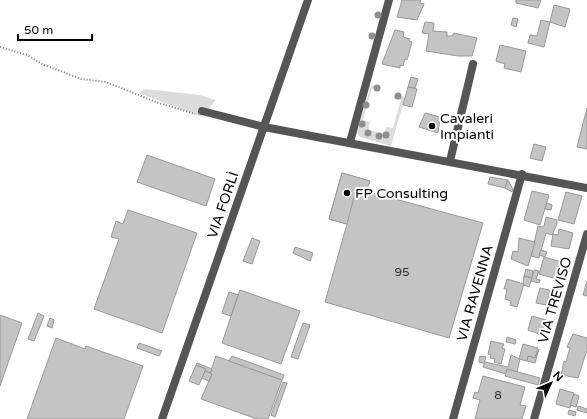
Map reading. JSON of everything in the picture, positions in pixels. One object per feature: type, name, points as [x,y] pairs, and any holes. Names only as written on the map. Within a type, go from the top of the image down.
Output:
[{"type":"street","name":"VIA FORLÌ","points":[[162,419],[308,0]]},
{"type":"street","points":[[350,142],[389,0]]},
{"type":"street","points":[[450,161],[473,64]]},
{"type":"street","points":[[202,111],[264,127],[522,174],[587,188]]},
{"type":"street","name":"VIA RAVENNA","points":[[453,419],[522,174]]},
{"type":"street","name":"VIA TREVISO","points":[[534,419],[587,234]]},
{"type":"path","points":[[0,47],[27,55],[42,64],[81,79],[106,82],[156,102],[198,115],[202,111]]},
{"type":"shaded area","points":[[371,85],[380,88],[379,90],[372,88],[363,120],[370,122],[368,130],[384,134],[386,127],[393,128],[401,100],[394,98],[395,94],[405,97],[391,146],[360,137],[357,133]]},
{"type":"shaded area","points":[[145,89],[200,95],[216,100],[202,117],[139,93]]},
{"type":"building","points":[[402,0],[421,0],[420,3],[424,4],[417,20],[397,17]]},
{"type":"building","points":[[516,0],[541,0],[538,8],[516,3]]},
{"type":"building","points":[[554,5],[570,9],[565,27],[550,22]]},
{"type":"building","points":[[513,18],[518,19],[516,27],[511,25]]},
{"type":"building","points":[[541,20],[550,22],[544,47],[528,43],[530,35],[537,36]]},
{"type":"building","points":[[425,22],[434,23],[433,31],[447,32],[447,36],[452,36],[454,33],[477,38],[472,56],[458,56],[426,51],[429,34],[422,33]]},
{"type":"building","points":[[395,30],[404,32],[403,37],[410,39],[409,41],[412,42],[407,60],[405,59],[403,66],[400,65],[400,68],[382,64]]},
{"type":"building","points":[[500,45],[526,51],[521,72],[504,68],[505,64],[496,61]]},
{"type":"building","points":[[411,77],[418,79],[415,88],[408,87]]},
{"type":"building","points":[[408,87],[417,89],[412,107],[403,105]]},
{"type":"building","points":[[587,108],[587,149],[577,147]]},
{"type":"building","points":[[425,113],[440,117],[438,133],[419,127]]},
{"type":"building","points":[[534,144],[546,147],[542,161],[530,158]]},
{"type":"building","points":[[147,155],[215,179],[206,206],[137,182]]},
{"type":"building","points":[[342,173],[370,181],[366,191],[483,223],[449,338],[325,302],[347,224],[329,219]]},
{"type":"building","points":[[342,173],[370,181],[366,191],[356,189],[347,224],[329,219]]},
{"type":"building","points":[[490,177],[508,180],[505,188],[488,184]]},
{"type":"building","points":[[508,180],[513,189],[512,192],[505,188]]},
{"type":"building","points":[[532,191],[549,195],[540,225],[524,220]]},
{"type":"building","points":[[566,192],[582,196],[574,224],[558,220]]},
{"type":"building","points":[[547,203],[552,205],[551,210],[545,209]]},
{"type":"building","points":[[128,210],[197,233],[162,333],[94,309],[119,239],[111,237],[116,221],[123,224]]},
{"type":"building","points":[[546,217],[557,220],[557,224],[552,235],[546,233],[539,258],[531,256],[538,226],[544,226]]},
{"type":"building","points":[[559,229],[573,233],[569,249],[551,246],[553,234],[558,235]]},
{"type":"building","points":[[252,238],[260,241],[252,264],[243,261]]},
{"type":"building","points":[[519,238],[535,242],[528,266],[511,259],[513,251],[518,252]]},
{"type":"building","points":[[295,247],[313,253],[310,261],[293,253]]},
{"type":"building","points":[[541,250],[547,252],[545,257],[539,255]]},
{"type":"building","points":[[544,257],[562,262],[557,279],[539,274]]},
{"type":"building","points":[[526,269],[533,271],[532,278],[524,276]]},
{"type":"building","points":[[534,270],[539,271],[536,279],[540,280],[539,283],[531,281]]},
{"type":"building","points":[[524,276],[532,278],[529,287],[523,285]]},
{"type":"building","points":[[507,279],[524,284],[517,307],[510,305],[511,301],[505,299],[507,289],[504,289]]},
{"type":"building","points":[[587,281],[587,296],[583,295]]},
{"type":"building","points":[[540,288],[549,290],[550,293],[546,305],[536,303]]},
{"type":"building","points":[[240,290],[300,311],[281,364],[222,343]]},
{"type":"building","points":[[229,292],[238,295],[231,316],[222,313]]},
{"type":"building","points":[[550,293],[554,294],[552,300],[548,298]]},
{"type":"building","points":[[554,294],[551,306],[546,305],[548,298],[552,300]]},
{"type":"building","points":[[38,313],[44,316],[34,341],[28,339]]},
{"type":"building","points":[[0,315],[22,323],[0,386]]},
{"type":"building","points":[[532,316],[546,320],[542,335],[528,330]]},
{"type":"building","points":[[50,318],[54,320],[52,328],[47,326]]},
{"type":"building","points":[[303,323],[310,325],[298,359],[291,357]]},
{"type":"building","points":[[573,334],[587,338],[587,350],[578,378],[561,375],[564,361],[566,362],[570,348],[567,347]]},
{"type":"building","points":[[507,337],[516,340],[515,344],[506,342]]},
{"type":"building","points":[[56,338],[85,349],[86,346],[143,366],[124,419],[27,419]]},
{"type":"building","points":[[491,341],[504,344],[502,348],[505,349],[501,364],[494,362],[495,359],[490,358],[491,355],[488,354]]},
{"type":"building","points":[[139,343],[162,351],[159,356],[137,348]]},
{"type":"building","points":[[523,344],[538,348],[535,358],[528,356],[527,361],[519,359]]},
{"type":"building","points":[[539,349],[535,363],[527,361],[528,356],[535,358]]},
{"type":"building","points":[[511,355],[520,359],[517,372],[507,369],[506,374],[483,367],[485,362],[508,367]]},
{"type":"building","points":[[216,356],[282,380],[268,419],[257,419],[201,399],[212,374],[210,373]]},
{"type":"building","points":[[232,356],[284,375],[282,380],[229,361]]},
{"type":"building","points":[[480,356],[486,357],[484,363],[479,362]]},
{"type":"building","points":[[197,363],[212,369],[210,373],[205,371],[206,369],[196,365]]},
{"type":"building","points":[[196,365],[206,369],[199,385],[189,381]]},
{"type":"building","points":[[507,369],[540,378],[538,385],[505,376]]},
{"type":"building","points":[[205,371],[212,374],[209,381],[202,378]]},
{"type":"building","points":[[483,376],[525,387],[520,405],[526,406],[522,419],[475,419],[480,400],[473,398],[475,392],[478,393]]},
{"type":"building","points":[[283,382],[287,383],[275,417],[271,415]]},
{"type":"building","points":[[560,389],[574,393],[570,408],[556,404]]},
{"type":"building","points":[[574,394],[579,396],[576,407],[570,405]]},
{"type":"building","points":[[578,406],[587,409],[587,413],[577,410]]},
{"type":"building","points":[[569,410],[576,412],[575,416],[568,414]]},
{"type":"place","name":"Cavaleri Impianti","points":[[432,126]]},
{"type":"place","name":"FP Consulting","points":[[347,193]]}]
